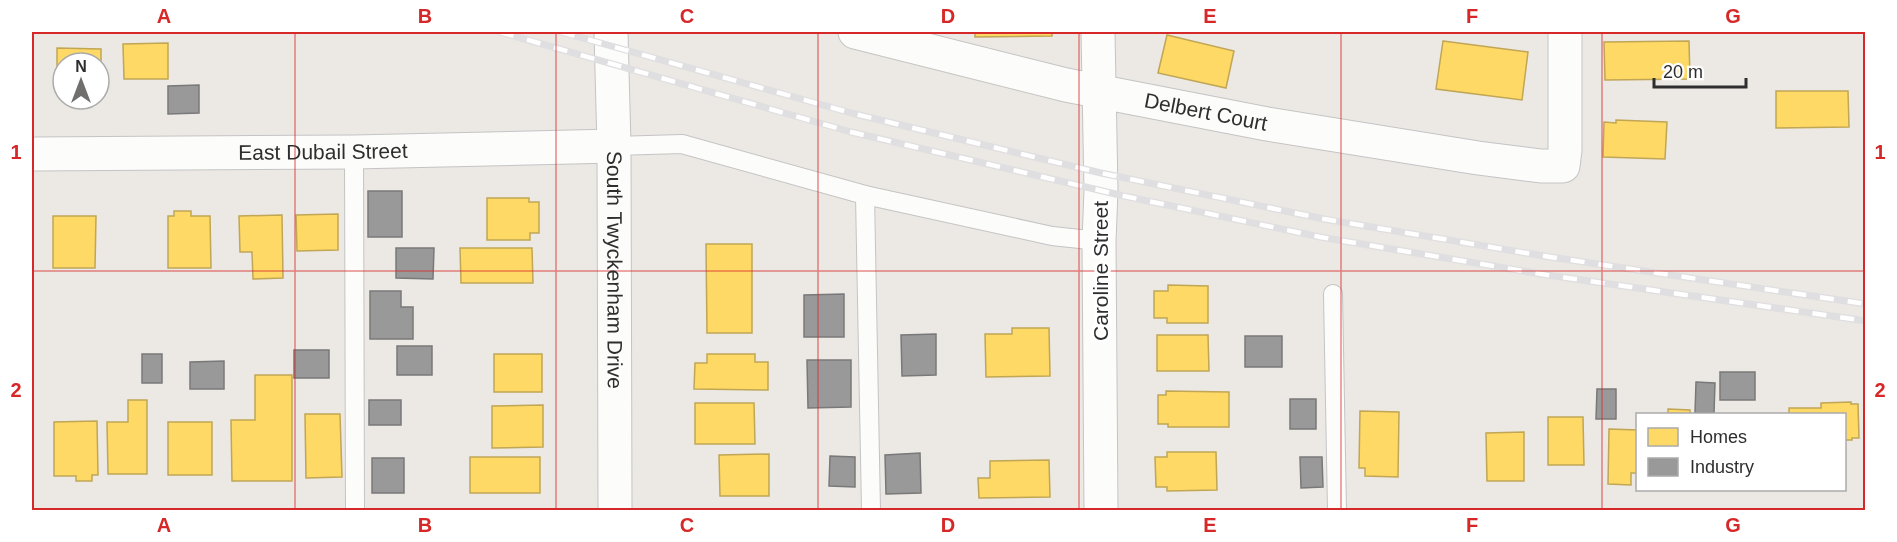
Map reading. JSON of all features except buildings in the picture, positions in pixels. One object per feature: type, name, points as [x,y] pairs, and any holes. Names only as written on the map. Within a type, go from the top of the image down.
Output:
[{"type":"street","name":"South Twyckenham Drive","points":[[611,32],[614,146],[615,510]]},
{"type":"street","name":"Delbert Court","points":[[855,32],[1066,85],[1291,128],[1541,166],[1563,166],[1565,32]]},
{"type":"street","name":"Caroline Street","points":[[1098,32],[1101,191],[1099,241],[1101,510]]},
{"type":"street","name":"East Dubail Street","points":[[32,154],[354,152],[614,146]]},
{"type":"lane","points":[[614,146],[682,144],[865,195],[1052,236],[1099,241]]},
{"type":"lane","points":[[354,152],[355,510]]},
{"type":"lane","points":[[865,195],[871,510]]},
{"type":"lane","points":[[1333,294],[1337,510]]},
{"type":"railway","points":[[500,32],[851,132],[1124,196],[1320,237],[1547,275],[1866,321]]},
{"type":"railway","points":[[561,32],[855,114],[1101,173],[1324,219],[1550,257],[1866,304]]}]
